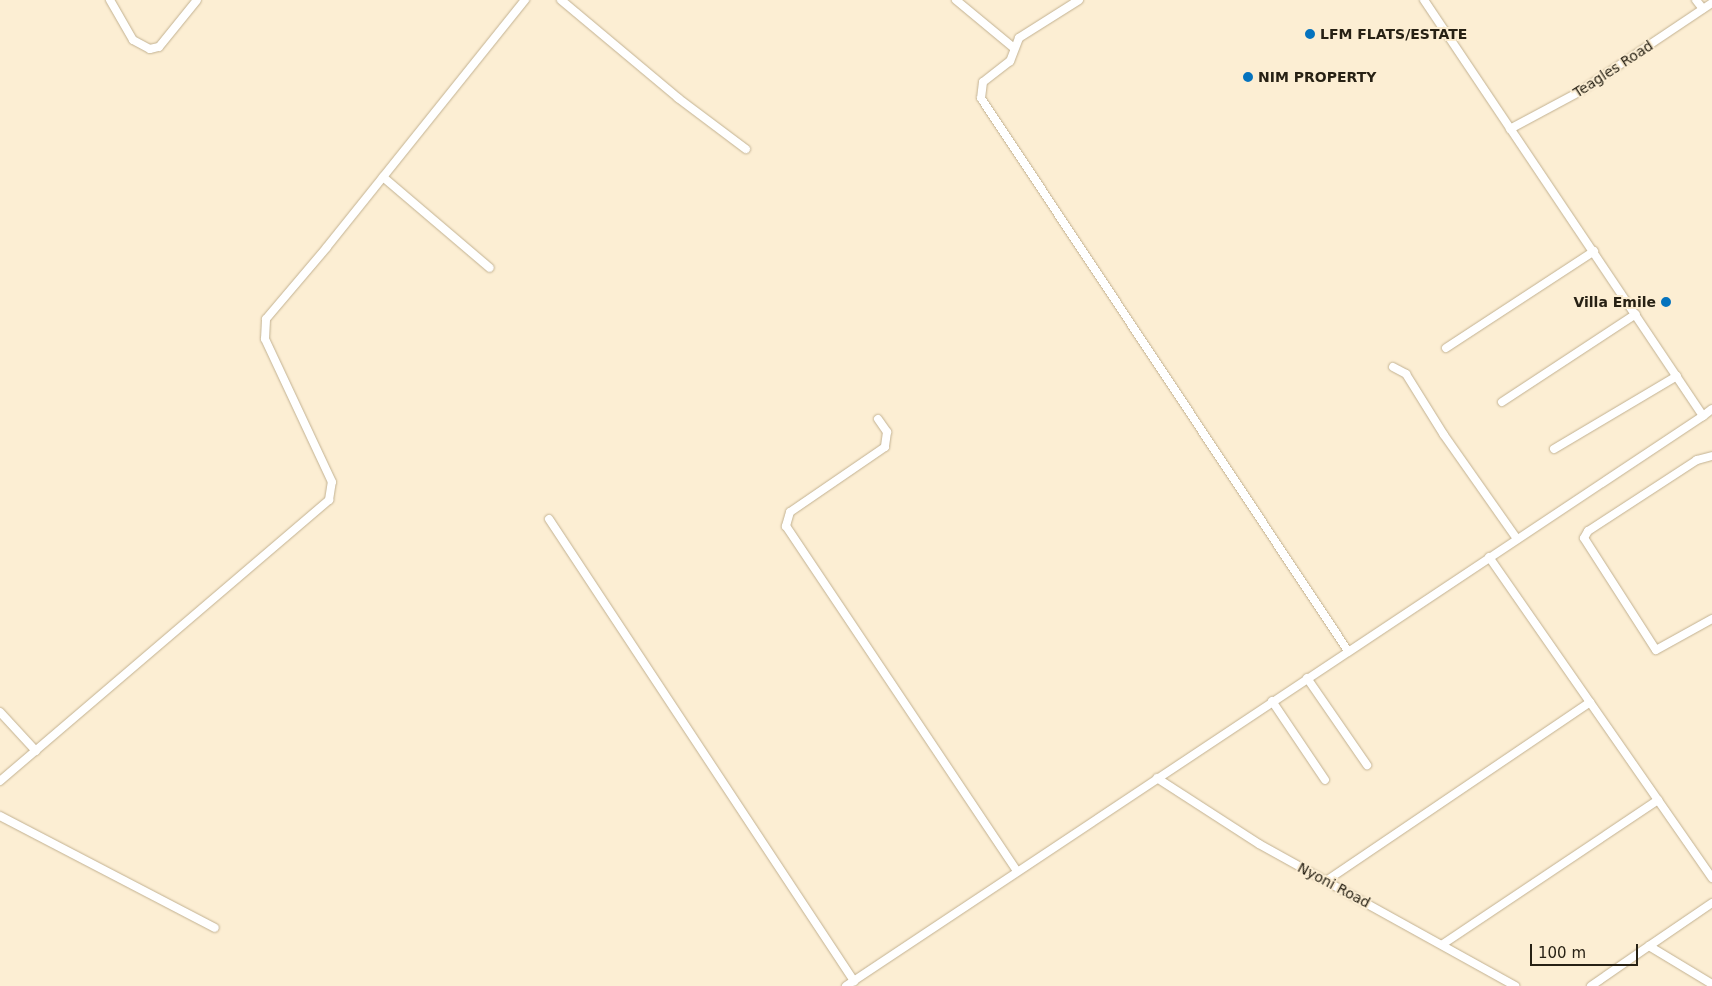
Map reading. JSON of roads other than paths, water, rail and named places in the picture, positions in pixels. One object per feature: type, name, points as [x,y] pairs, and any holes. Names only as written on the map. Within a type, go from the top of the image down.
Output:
[{"type":"street","points":[[110,0],[133,40],[150,49],[159,47],[197,0]]},
{"type":"street","points":[[0,781],[329,500],[332,482],[265,339],[267,316],[383,177],[525,0]]},
{"type":"street","points":[[561,0],[678,98],[746,149]]},
{"type":"street","points":[[956,0],[1014,48]]},
{"type":"street","points":[[1079,0],[1024,34],[1014,48],[1010,61],[981,87],[983,102],[1143,337],[1348,651]]},
{"type":"street","points":[[1424,0],[1594,251],[1702,416]]},
{"type":"street","points":[[1696,0],[1702,9]]},
{"type":"street","name":"Teagles Road","points":[[1510,129],[1579,92],[1712,3]]},
{"type":"street","points":[[383,177],[490,268]]},
{"type":"street","points":[[1446,348],[1594,251]]},
{"type":"street","points":[[1502,402],[1636,314]]},
{"type":"street","points":[[1393,367],[1406,374],[1444,435],[1517,538]]},
{"type":"street","points":[[1554,449],[1677,376]]},
{"type":"street","points":[[846,986],[1712,409]]},
{"type":"street","points":[[878,418],[887,432],[885,447],[790,512],[786,526],[1017,871]]},
{"type":"street","points":[[1712,456],[1697,460],[1588,531],[1584,538],[1656,650],[1712,619]]},
{"type":"street","points":[[548,519],[854,981]]},
{"type":"street","points":[[1489,557],[1712,878]]},
{"type":"street","points":[[1308,678],[1367,765]]},
{"type":"street","points":[[1272,701],[1325,780]]},
{"type":"street","points":[[1326,881],[1590,702]]},
{"type":"street","points":[[0,712],[36,751]]},
{"type":"street","name":"Nyoni Road","points":[[1157,778],[1259,844],[1443,944],[1515,986]]},
{"type":"street","points":[[1443,944],[1658,800]]},
{"type":"street","points":[[0,816],[215,928]]},
{"type":"street","points":[[1591,986],[1712,903]]},
{"type":"street","points":[[1649,946],[1712,984]]},
{"type":"place","name":"LFM FLATS/ESTATE","points":[[1310,34]]},
{"type":"place","name":"NIM PROPERTY","points":[[1248,77]]},
{"type":"place","name":"Villa Emile","points":[[1666,302]]}]
